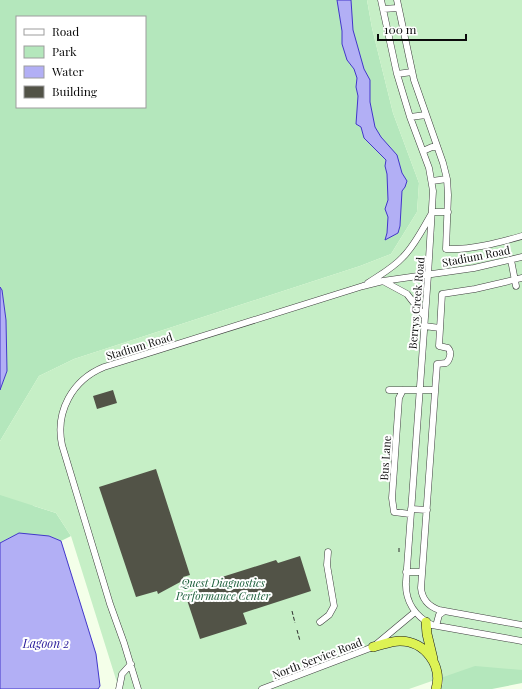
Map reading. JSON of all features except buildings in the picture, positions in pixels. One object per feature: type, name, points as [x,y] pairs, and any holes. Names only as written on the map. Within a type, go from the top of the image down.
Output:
[{"type":"highway","points":[[426,622],[426,634],[438,676],[436,689]]},
{"type":"highway","points":[[373,647],[397,641],[409,642],[421,648],[434,661]]},
{"type":"street","name":"Berrys Creek Road","points":[[381,0],[397,74],[432,181],[433,212],[406,572],[406,594],[409,602],[426,622]]},
{"type":"street","points":[[397,0],[412,72],[447,179],[448,212],[446,249],[463,250],[522,236]]},
{"type":"street","points":[[383,8],[398,8]]},
{"type":"street","points":[[397,74],[412,72]]},
{"type":"street","points":[[410,117],[426,115]]},
{"type":"street","points":[[423,151],[432,147],[437,147]]},
{"type":"street","points":[[432,181],[447,179]]},
{"type":"street","points":[[363,286],[404,257],[433,212],[448,212]]},
{"type":"street","name":"Stadium Road","points":[[137,688],[131,664],[110,604],[62,445],[60,428],[61,419],[71,392],[86,377],[104,367],[363,286],[383,281],[462,270],[522,257]]},
{"type":"street","points":[[511,260],[516,283]]},
{"type":"street","points":[[522,278],[516,283],[442,294],[439,346],[448,348],[450,355],[449,360],[446,363],[437,364],[421,588],[423,598],[433,608],[443,612],[522,625]]},
{"type":"street","points":[[383,281],[410,296],[424,316]]},
{"type":"street","points":[[424,326],[440,328]]},
{"type":"street","points":[[389,390],[435,390]]},
{"type":"street","name":"Bus Lane","points":[[402,390],[399,398],[392,498],[394,512],[411,512]]},
{"type":"street","points":[[411,512],[427,510]]},
{"type":"street","points":[[320,622],[329,615],[334,606],[327,565],[328,552]]},
{"type":"street","points":[[406,572],[422,572]]},
{"type":"street","name":"North Service Road","points":[[262,689],[373,647],[416,612]]},
{"type":"street","points":[[436,626],[438,616],[443,612]]},
{"type":"street","points":[[426,622],[436,626],[522,641]]},
{"type":"street","points":[[119,689],[122,674],[131,664]]},
{"type":"street","points":[[137,688],[143,689]]},
{"type":"path","points":[[292,611],[295,623]]},
{"type":"path","points":[[297,630],[300,641]]},
{"type":"green space","points":[[0,0],[367,0],[372,28],[393,113],[419,183],[417,212],[391,254],[360,266],[74,359],[39,376],[0,441],[0,390],[7,371],[6,320],[2,290],[0,287]]},
{"type":"green space","name":"Quest Diagnostics Performance Center","points":[[367,0],[522,0],[522,670],[475,666],[409,689],[119,689],[71,536],[56,513],[0,495],[0,441],[39,376],[74,359],[360,266],[391,254],[417,212],[419,183],[393,113],[372,28]]},
{"type":"green space","points":[[0,481],[34,506],[56,513],[71,536],[61,541],[49,536],[11,537],[0,543]]},
{"type":"green space","points":[[522,649],[522,683],[492,689],[441,689],[443,683],[440,662]]},
{"type":"water","points":[[337,0],[351,0],[353,30],[364,69],[370,80],[370,102],[375,127],[381,137],[397,155],[402,173],[407,181],[402,191],[400,226],[398,233],[385,240],[388,217],[385,209],[388,200],[387,174],[385,166],[386,160],[364,138],[361,127],[356,124],[358,96],[356,87],[357,78],[354,69],[347,60],[342,44],[342,31]]},
{"type":"water","points":[[0,287],[2,290],[6,320],[7,371],[0,390]]},
{"type":"water","name":"Lagoon 2","points":[[19,533],[49,536],[61,541],[96,654],[100,686],[98,689],[0,689],[0,543]]}]
